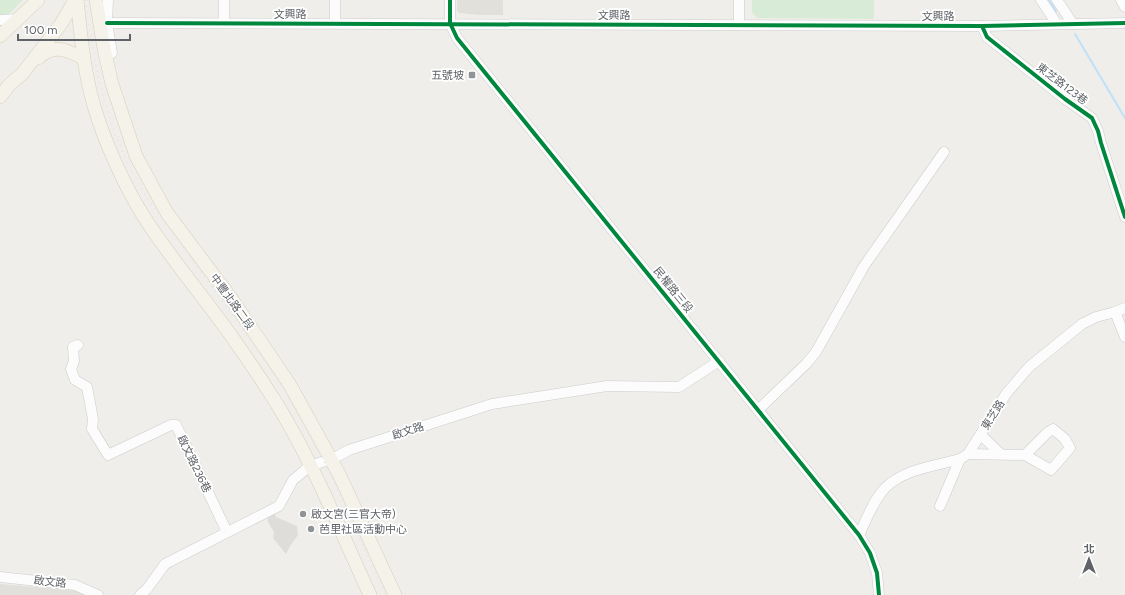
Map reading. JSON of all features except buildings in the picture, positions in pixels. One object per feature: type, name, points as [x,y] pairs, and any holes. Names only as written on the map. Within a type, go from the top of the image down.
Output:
[{"type":"main road","points":[[0,40],[38,0]]},
{"type":"main road","points":[[0,97],[5,86],[41,38],[76,0]]},
{"type":"main road","points":[[22,74],[61,24],[76,0]]},
{"type":"main road","name":"中豐北路二段","points":[[76,0],[83,58],[94,105],[112,156],[143,215],[162,244],[232,336],[276,402],[311,466],[370,595]]},
{"type":"main road","name":"中豐北路二段","points":[[96,0],[104,49],[112,84],[141,167],[167,213],[233,301],[290,385],[339,474],[395,595]]},
{"type":"main road","points":[[0,36],[19,19]]},
{"type":"main road","points":[[5,86],[22,74],[39,57],[51,49],[65,49],[83,58]]},
{"type":"street","points":[[108,0],[107,22],[112,52]]},
{"type":"street","points":[[224,0],[224,23]]},
{"type":"street","points":[[335,0],[335,23]]},
{"type":"street","name":"民權路三段","points":[[450,0],[450,23],[457,38],[859,535],[870,553],[877,573],[879,595]]},
{"type":"street","points":[[739,0],[739,25]]},
{"type":"street","points":[[1042,0],[1057,24]]},
{"type":"street","points":[[1057,0],[1073,24]]},
{"type":"street","points":[[1121,0],[1125,7]]},
{"type":"street","points":[[0,20],[19,19]]},
{"type":"street","name":"文興路","points":[[107,22],[982,26],[1123,23]]},
{"type":"street","name":"東芝路123巷","points":[[982,26],[987,37],[1065,99],[1092,118],[1098,131],[1125,217]]},
{"type":"street","points":[[758,410],[806,364],[816,352],[864,266],[944,152]]},
{"type":"street","points":[[1125,308],[1115,312],[1125,337]]},
{"type":"street","name":"東芝路","points":[[940,506],[964,457],[1006,394],[1029,367],[1082,324],[1096,317],[1115,312]]},
{"type":"street","name":"啟文路236巷","points":[[78,345],[73,347],[74,361],[71,369],[75,380],[87,387],[93,419],[92,429],[108,455],[171,425],[176,425],[227,532]]},
{"type":"street","name":"啟文路","points":[[140,595],[147,589],[165,564],[279,506],[293,480],[311,466],[331,459],[349,450],[492,404],[607,386],[679,387],[719,361]]},
{"type":"street","points":[[980,434],[1000,454]]},
{"type":"street","points":[[859,535],[873,506],[885,488],[907,473],[964,457],[1000,454],[1026,455]]},
{"type":"street","name":"啟文路","points":[[0,577],[75,585],[98,595]]},
{"type":"shaded area","points":[[457,0],[503,0],[503,15],[459,13],[457,10]]},
{"type":"shaded area","points":[[274,512],[276,517],[297,526],[298,535],[286,554],[273,538],[274,532],[268,522],[268,515]]},
{"type":"shaded area","points":[[0,584],[81,591],[88,595],[0,595]]},
{"type":"green space","points":[[0,0],[23,0],[7,16],[0,16]]},
{"type":"green space","points":[[752,0],[874,0],[874,19],[757,18],[752,12]]},
{"type":"waterway","points":[[1049,0],[1056,11]]},
{"type":"waterway","points":[[1075,34],[1125,118]]},
{"type":"railway","points":[[86,0],[87,16],[99,81],[112,126],[126,160],[146,196],[278,378],[317,446],[386,595]]},
{"type":"cycle path","points":[[450,0],[450,23],[457,38],[859,535],[870,553],[877,573],[879,595]]},
{"type":"cycle path","points":[[107,23],[982,26],[1125,23]]},
{"type":"cycle path","points":[[982,26],[987,37],[1065,99],[1092,118],[1098,131],[1125,217]]},
{"type":"place","name":"五號坡","points":[[472,75]]},
{"type":"place","name":"啟文宮(三官大帝)","points":[[303,514]]},
{"type":"place","name":"芭里社區活動中心","points":[[311,529]]}]
